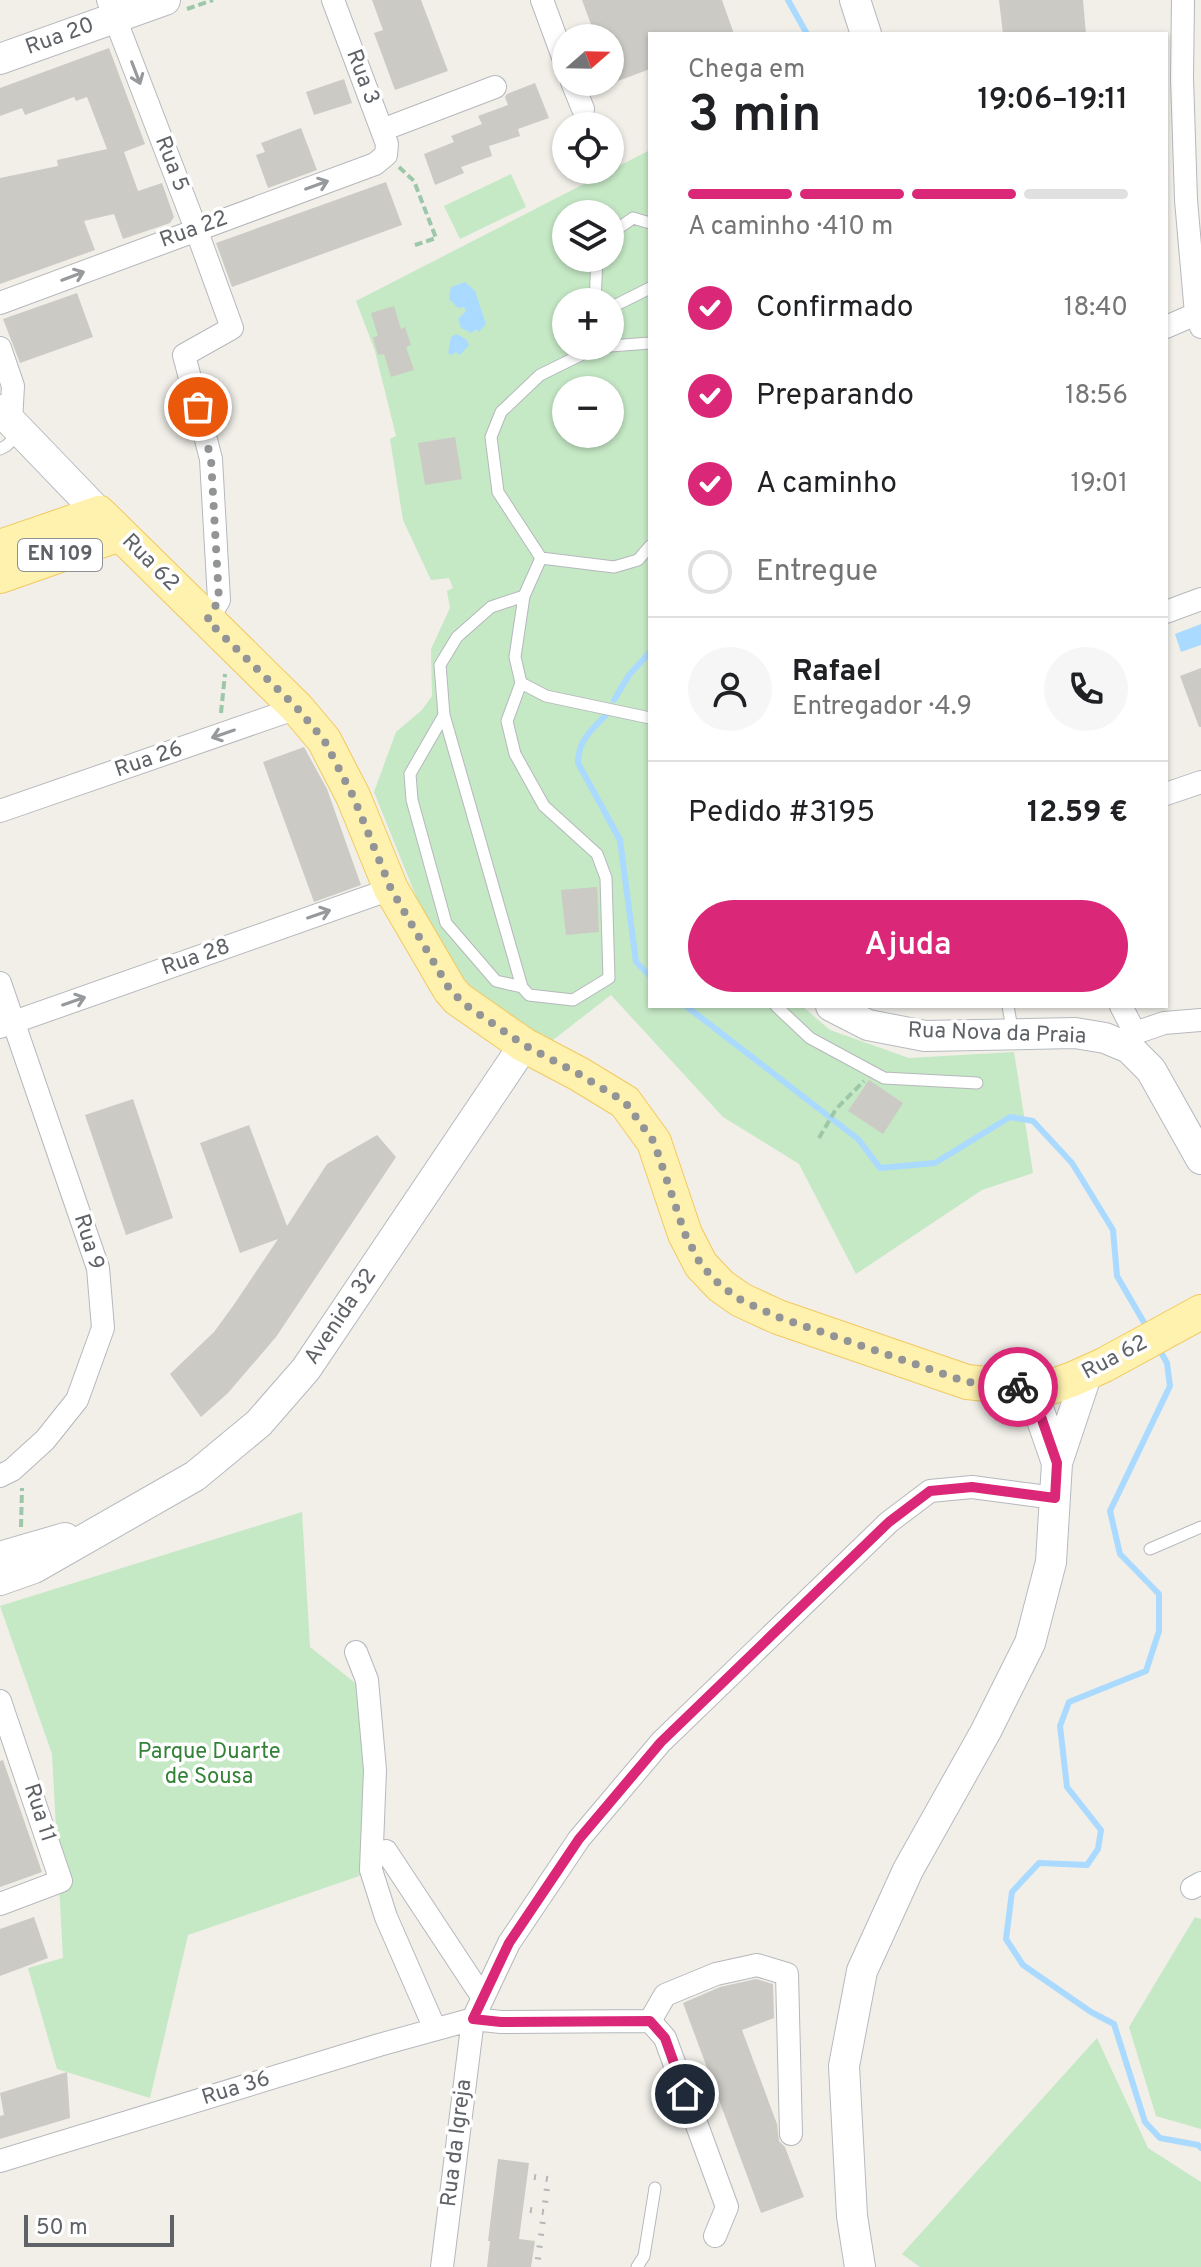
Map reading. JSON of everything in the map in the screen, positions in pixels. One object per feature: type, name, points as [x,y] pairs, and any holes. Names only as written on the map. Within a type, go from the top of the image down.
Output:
[{"type":"main road","name":"Rua 62","points":[[110,524],[297,708],[324,740],[353,796],[391,889],[450,990],[467,1006],[524,1045],[625,1102],[654,1142],[685,1234],[701,1265],[721,1286],[741,1300],[778,1317],[967,1382],[1031,1388],[1051,1387],[1099,1367],[1200,1314]]},
{"type":"main road","name":"EN 109","points":[[0,547],[110,524]]},
{"type":"main road","name":"EN 109","points":[[0,576],[110,524]]},
{"type":"street","name":"Rua 20","points":[[0,59],[111,9],[165,0]]},
{"type":"street","name":"Rua 3","points":[[333,0],[387,144],[386,155]]},
{"type":"street","points":[[542,0],[552,27]]},
{"type":"street","points":[[855,0],[865,32]]},
{"type":"street","points":[[1168,327],[1198,321],[1186,200],[1192,80],[1183,0]]},
{"type":"street","name":"Rua 5","points":[[111,9],[232,328],[184,355],[211,459],[219,600],[217,630]]},
{"type":"street","points":[[382,130],[495,87]]},
{"type":"street","points":[[578,96],[583,109]]},
{"type":"street","name":"Rua 22","points":[[0,303],[375,164],[386,155]]},
{"type":"street","points":[[0,348],[13,386],[8,428]]},
{"type":"street","name":"Rua 62","points":[[8,428],[110,524]]},
{"type":"street","points":[[1168,611],[1201,599]]},
{"type":"street","name":"Rua 26","points":[[0,811],[297,708]]},
{"type":"street","points":[[1168,793],[1201,782]]},
{"type":"street","name":"Rua 28","points":[[7,1024],[391,889]]},
{"type":"street","name":"Rua 9","points":[[0,983],[7,1024],[98,1268],[103,1328],[77,1400],[45,1440],[12,1470],[0,1476]]},
{"type":"street","name":"Rua Nova da Praia","points":[[835,1008],[868,1025],[925,1036],[1010,1020],[1132,1040]]},
{"type":"street","points":[[1122,1008],[1132,1040],[1201,1159]]},
{"type":"street","points":[[1132,1040],[1164,1023],[1201,1020]]},
{"type":"street","name":"Avenida 32","points":[[0,1580],[34,1568],[195,1476],[259,1423],[306,1369],[524,1045]]},
{"type":"street","points":[[860,2267],[852,2216],[844,2066],[862,1971],[908,1870],[986,1731],[1030,1643],[1051,1562],[1057,1463],[1099,1367]]},
{"type":"street","points":[[1031,1388],[1057,1463]]},
{"type":"street","name":"Rua da Igreja","points":[[442,2267],[473,2019],[509,1943],[579,1839],[661,1742],[889,1522],[930,1491],[972,1487],[1055,1498]]},
{"type":"street","name":"Avenida 32","points":[[10,1553],[98,1530]]},
{"type":"street","points":[[356,1652],[367,1680],[375,1770],[371,1870],[386,1917],[435,2029]]},
{"type":"street","name":"Rua 11","points":[[0,1701],[61,1881],[0,1904]]},
{"type":"street","points":[[386,1851],[483,1998]]},
{"type":"street","points":[[715,2236],[727,2207],[665,2038],[650,2021],[665,1995],[716,1974],[757,1965],[787,1974],[791,2134]]},
{"type":"street","name":"Rua 36","points":[[0,2161],[473,2019],[501,2022],[650,2021]]},
{"type":"lane","points":[[624,224],[633,218],[648,222]]},
{"type":"lane","points":[[624,301],[648,289]]},
{"type":"lane","points":[[624,345],[648,343]]},
{"type":"lane","points":[[573,360],[540,375],[501,412],[491,437],[498,492],[541,558],[614,567],[638,560],[648,548]]},
{"type":"lane","points":[[524,596],[491,607],[457,637],[440,665],[444,715],[522,987],[529,995],[573,1000],[609,978],[606,878],[597,854],[544,806],[515,754],[507,721],[521,683],[515,657],[524,596],[541,558]]},
{"type":"lane","points":[[521,683],[546,696],[648,718]]},
{"type":"lane","points":[[444,715],[410,774],[412,800],[446,923],[496,981],[522,987]]},
{"type":"lane","points":[[778,1008],[810,1038],[884,1078],[977,1083]]},
{"type":"lane","points":[[1150,1549],[1201,1527]]},
{"type":"lane","points":[[637,2267],[644,2256],[655,2188]]},
{"type":"path","points":[[386,155],[414,181],[436,238],[415,245]]},
{"type":"path","points":[[217,630],[221,719]]},
{"type":"path","points":[[819,1138],[836,1109],[874,1072]]},
{"type":"path","points":[[10,1553],[22,1461]]},
{"type":"green space","points":[[648,151],[648,1008],[804,1008],[830,1030],[909,1058],[1014,1052],[1033,1173],[982,1190],[856,1274],[799,1164],[723,1117],[611,995],[549,1043],[495,1012],[438,951],[374,792],[396,732],[422,710],[432,696],[431,649],[450,608],[447,591],[453,588],[449,578],[431,580],[403,520],[390,439],[396,436],[375,351],[356,301],[552,200],[552,272],[624,272],[624,200],[553,200],[584,184],[624,184],[624,163]]},
{"type":"green space","points":[[511,174],[526,207],[460,239],[444,206]]},
{"type":"green space","name":"Parque Duarte de Sousa","points":[[302,1512],[310,1647],[364,1690],[365,1874],[188,1935],[150,2098],[57,2069],[28,1968],[63,1958],[52,1754],[0,1606]]},
{"type":"green space","points":[[1195,1917],[1201,1919],[1201,2129],[1156,2116],[1129,2027]]},
{"type":"green space","points":[[1097,2038],[1148,2148],[1201,2182],[1201,2267],[920,2267],[902,2254]]},
{"type":"water","points":[[465,282],[475,291],[486,324],[479,332],[476,329],[472,333],[461,328],[458,319],[466,311],[449,299],[451,287]]},
{"type":"water","points":[[457,334],[469,345],[460,355],[456,352],[452,355],[448,353],[451,337]]},
{"type":"water","points":[[1201,624],[1201,645],[1181,652],[1175,634]]},
{"type":"building","points":[[372,0],[421,0],[448,71],[395,90],[374,33],[383,30]]},
{"type":"building","points":[[582,0],[722,0],[733,32],[648,32],[648,70],[624,79],[624,24],[591,24]]},
{"type":"building","points":[[999,0],[1083,0],[1086,32],[1003,32]]},
{"type":"building","points":[[109,48],[145,144],[124,152],[138,191],[162,183],[174,217],[170,223],[123,239],[114,214],[84,221],[95,250],[0,284],[0,178],[58,166],[57,160],[107,149],[87,97],[76,101],[74,97],[25,115],[22,108],[0,116],[0,88]]},
{"type":"building","points":[[344,79],[352,103],[314,115],[306,92]]},
{"type":"building","points":[[535,83],[549,118],[518,129],[520,136],[489,146],[492,156],[461,167],[464,173],[435,185],[424,154],[454,142],[451,136],[482,124],[478,116],[508,105],[507,94]]},
{"type":"building","points":[[301,128],[317,170],[268,188],[256,155],[265,152],[261,143]]},
{"type":"building","points":[[386,182],[402,225],[232,287],[216,243]]},
{"type":"building","points":[[77,293],[93,337],[20,363],[3,319]]},
{"type":"building","points":[[394,306],[401,329],[405,327],[411,345],[406,347],[414,370],[391,377],[384,354],[378,355],[373,337],[378,336],[371,313]]},
{"type":"building","points":[[455,437],[462,479],[425,485],[418,443]]},
{"type":"building","points":[[1201,668],[1201,727],[1199,727],[1180,676]]},
{"type":"building","points":[[304,747],[327,789],[361,885],[314,902],[263,762]]},
{"type":"building","points":[[597,887],[599,932],[566,935],[561,890]]},
{"type":"building","points":[[869,1080],[903,1103],[883,1134],[848,1111]]},
{"type":"building","points":[[133,1099],[173,1218],[126,1235],[85,1115]]},
{"type":"building","points":[[249,1125],[287,1226],[327,1164],[377,1135],[396,1157],[276,1337],[228,1393],[201,1417],[170,1374],[214,1332],[278,1239],[240,1253],[200,1143]]},
{"type":"building","points":[[3,1760],[42,1872],[0,1887],[0,1761]]},
{"type":"building","points":[[34,1917],[48,1958],[0,1976],[0,1929]]},
{"type":"building","points":[[756,1979],[773,1984],[774,2018],[742,2030],[777,2124],[779,2141],[785,2147],[804,2197],[761,2213],[683,2003],[720,1987]]},
{"type":"building","points":[[67,2072],[70,2118],[0,2139],[0,2116],[4,2115],[0,2093]]},
{"type":"building","points":[[498,2159],[529,2163],[519,2239],[535,2241],[531,2267],[487,2267]]},
{"type":"waterway","points":[[788,0],[806,32]]},
{"type":"waterway","points":[[614,700],[629,675],[648,654]]},
{"type":"waterway","points":[[606,715],[583,742],[578,763],[620,840],[636,962],[648,974]]},
{"type":"waterway","points":[[689,1008],[858,1139],[880,1168],[935,1163],[1010,1117],[1033,1121],[1072,1163],[1113,1230],[1117,1276],[1149,1331]]},
{"type":"waterway","points":[[1158,1347],[1167,1363],[1170,1386],[1110,1511],[1120,1554],[1159,1594],[1159,1631],[1146,1671],[1069,1702],[1060,1726],[1067,1787],[1101,1830],[1098,1849],[1087,1865],[1039,1863],[1012,1892],[1006,1939],[1023,1965],[1091,2012],[1114,2024],[1145,2122],[1160,2138],[1201,2148]]},
{"type":"railway","points":[[534,2177],[548,2179],[544,2212]]},
{"type":"railway","points":[[530,2210],[544,2212],[537,2267]]},
{"type":"way so far","points":[[198,407],[211,459],[219,600],[207,620],[297,708],[324,740],[353,796],[391,889],[450,990],[467,1006],[524,1045],[625,1102],[654,1142],[685,1234],[701,1265],[721,1286],[741,1300],[778,1317],[967,1382],[1018,1387]]},
{"type":"route","points":[[685,2094],[665,2038],[650,2021],[501,2022],[473,2019],[509,1943],[579,1839],[661,1742],[889,1522],[930,1491],[972,1487],[1055,1498],[1057,1463],[1031,1388],[1018,1387]]}]
